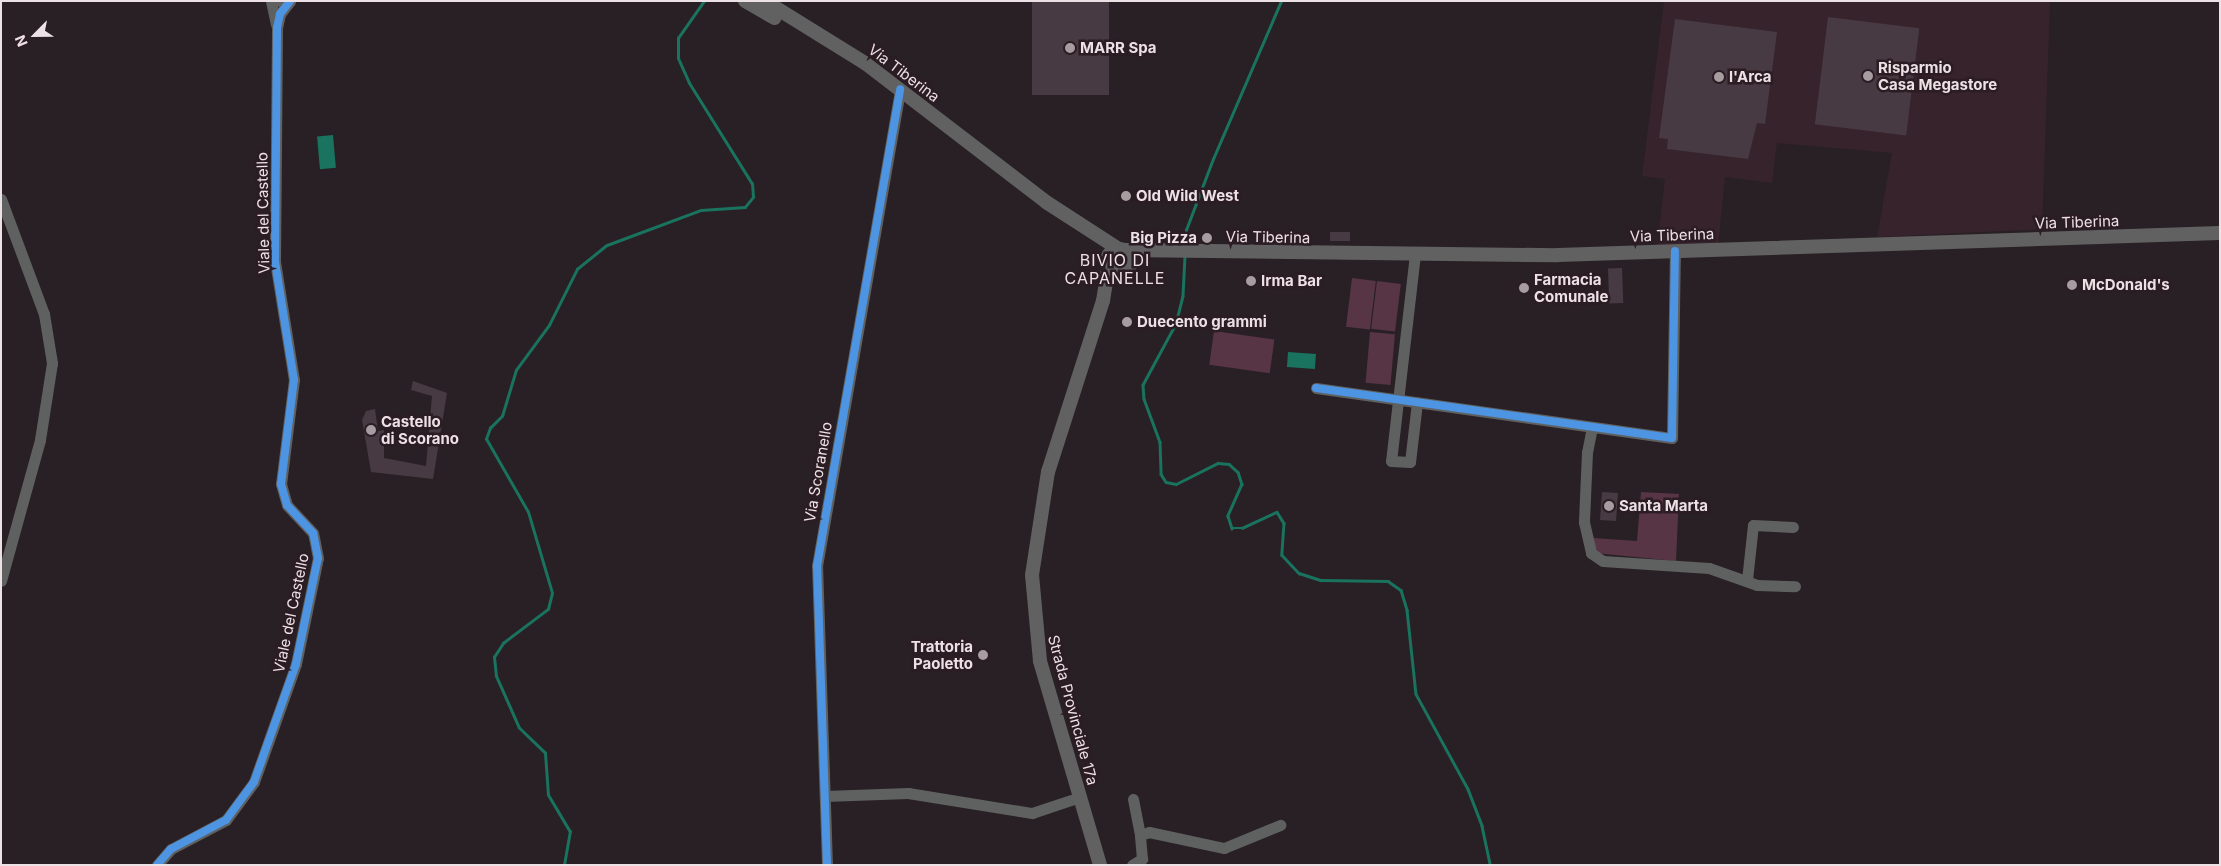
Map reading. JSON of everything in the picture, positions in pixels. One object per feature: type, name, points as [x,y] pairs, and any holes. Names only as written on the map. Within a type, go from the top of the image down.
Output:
[{"type":"main road","points":[[283,1],[289,1]]},
{"type":"main road","points":[[745,1],[865,63]]},
{"type":"main road","name":"Via Tiberina","points":[[765,1],[865,63],[1087,231],[1121,249],[1163,252],[1415,254],[1675,251],[2220,233]]},
{"type":"main road","points":[[1087,231],[1107,264],[1125,271],[1163,252]]},
{"type":"main road","points":[[1121,249],[1132,260],[1103,301],[1107,264],[1121,249]]},
{"type":"main road","name":"Strada Provinciale 17a","points":[[1100,865],[1040,661],[1032,575],[1048,472],[1103,301]]},
{"type":"street","points":[[271,1],[277,28]]},
{"type":"street","points":[[277,28],[280,14],[289,1]]},
{"type":"street","name":"Viale del Castello","points":[[157,865],[171,849],[226,820],[254,782],[296,664],[318,558],[316,537],[288,505],[280,484],[294,380],[275,261],[277,28]]},
{"type":"street","name":"Via Scoranello","points":[[827,865],[817,560],[900,89]]},
{"type":"street","points":[[1,199],[44,314],[52,363],[40,440],[1,581]]},
{"type":"street","points":[[1316,388],[1672,438],[1675,251]]},
{"type":"street","points":[[1415,254],[1391,461],[1410,462],[1417,402]]},
{"type":"street","points":[[1592,427],[1587,452],[1584,522],[1591,553],[1603,561],[1709,568],[1758,584],[1795,586]]},
{"type":"street","points":[[1747,580],[1753,525],[1792,527]]},
{"type":"street","points":[[825,796],[908,793],[1032,814],[1080,797]]},
{"type":"street","points":[[1132,865],[1143,857],[1133,799]]},
{"type":"street","points":[[1140,835],[1155,832],[1224,848],[1280,825]]},
{"type":"shaded area","points":[[1664,1],[2050,1],[2042,229],[1877,237],[1892,153],[1777,143],[1772,183],[1725,177],[1718,246],[1657,246],[1665,179],[1642,176]]},
{"type":"shaded area","points":[[333,135],[336,168],[320,169],[317,136]]},
{"type":"shaded area","points":[[1352,278],[1376,281],[1370,330],[1346,327]]},
{"type":"shaded area","points":[[1377,281],[1401,284],[1395,332],[1371,329]]},
{"type":"shaded area","points":[[1214,331],[1274,339],[1270,373],[1209,365]]},
{"type":"shaded area","points":[[1370,332],[1395,334],[1390,385],[1366,383]]},
{"type":"shaded area","points":[[1288,352],[1316,354],[1315,369],[1287,367]]},
{"type":"shaded area","points":[[1641,492],[1679,494],[1676,561],[1595,553],[1593,538],[1637,541]]},
{"type":"building","name":"MARR Spa","points":[[1032,1],[1109,1],[1109,95],[1032,95]]},
{"type":"building","name":"Risparmio Casa Megastore","points":[[1828,17],[1919,28],[1906,135],[1815,124]]},
{"type":"building","name":"l'Arca","points":[[1675,19],[1777,32],[1765,124],[1757,123],[1748,159],[1667,149],[1668,139],[1659,138]]},
{"type":"building","points":[[1330,232],[1350,232],[1350,241],[1330,241]]},
{"type":"building","points":[[1608,268],[1622,268],[1623,303],[1609,303]]},
{"type":"building","name":"Castello di Scorano","points":[[413,381],[447,393],[433,479],[371,472],[362,420],[366,411],[375,409],[378,431],[384,430],[384,458],[426,466],[432,396],[411,390]]},
{"type":"building","name":"Santa Marta","points":[[1602,492],[1618,493],[1616,521],[1600,520]]},
{"type":"waterway","points":[[564,865],[570,832],[548,795],[545,753],[519,728],[496,676],[494,657],[503,643],[548,609],[552,593],[528,512],[486,439],[490,428],[502,416],[516,370],[549,325],[577,269],[607,245],[701,210],[745,207],[753,197],[752,184],[689,83],[678,58],[678,38],[704,1]]},
{"type":"waterway","points":[[1186,246],[1186,230],[1213,159],[1281,1]]},
{"type":"waterway","points":[[1185,256],[1183,296],[1176,324],[1143,385],[1144,399],[1160,442],[1161,474],[1166,482],[1176,484],[1218,463],[1229,464],[1238,472],[1242,484],[1228,516],[1232,528],[1242,528],[1277,512],[1284,523],[1282,555],[1299,573],[1321,580],[1388,581],[1401,590],[1407,610],[1416,694],[1468,789],[1482,826],[1490,865]]},
{"type":"cycle path","points":[[157,865],[171,849],[226,820],[254,782],[296,664],[318,558],[313,533],[287,505],[281,484],[294,380],[275,261],[277,28],[280,14],[290,1]]},
{"type":"cycle path","points":[[827,865],[817,566],[900,89]]},
{"type":"cycle path","points":[[1316,388],[1672,438],[1675,251]]},
{"type":"place","name":"MARR Spa","points":[[1070,48]]},
{"type":"place","name":"Risparmio Casa Megastore","points":[[1868,76]]},
{"type":"place","name":"l'Arca","points":[[1719,77]]},
{"type":"place","name":"Old Wild West","points":[[1126,196]]},
{"type":"place","name":"Big Pizza","points":[[1207,238]]},
{"type":"place","name":"Irma Bar","points":[[1251,281]]},
{"type":"place","name":"McDonald's","points":[[2072,285]]},
{"type":"place","name":"Farmacia Comunale","points":[[1524,288]]},
{"type":"place","name":"Duecento grammi","points":[[1127,322]]},
{"type":"place","name":"Castello di Scorano","points":[[371,430]]},
{"type":"place","name":"Santa Marta","points":[[1609,506]]},
{"type":"place","name":"Trattoria Paoletto","points":[[983,655]]},
{"type":"district","name":"BIVIO DI CAPANELLE","points":[[1115,269]]}]
